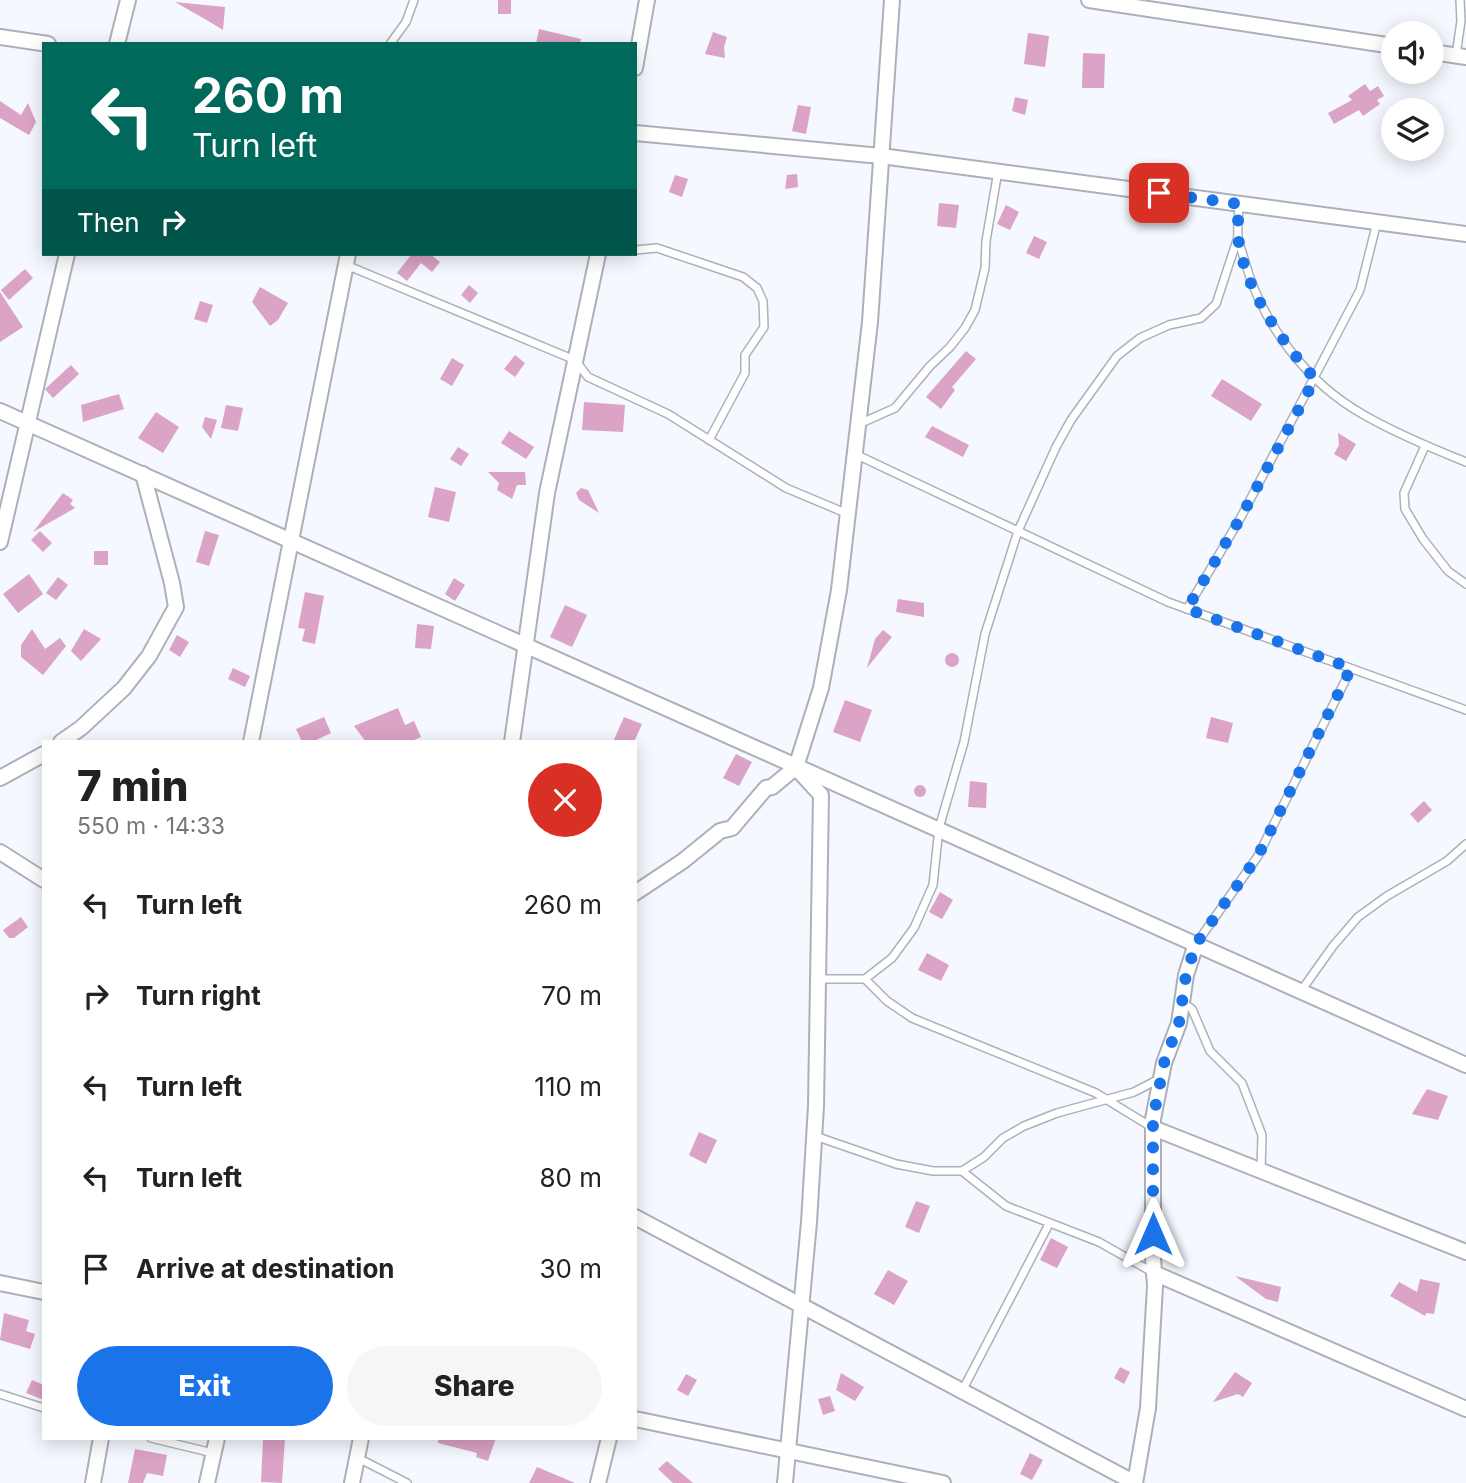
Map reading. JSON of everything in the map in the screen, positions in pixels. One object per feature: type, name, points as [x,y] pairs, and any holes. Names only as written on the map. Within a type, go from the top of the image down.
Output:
[{"type":"street","points":[[118,42],[128,0]]},
{"type":"street","points":[[637,58],[648,0]]},
{"type":"street","points":[[637,892],[683,861],[720,831],[732,828],[766,788],[772,787],[796,767],[821,688],[839,590],[870,322],[892,0]]},
{"type":"street","points":[[1092,0],[1381,44]]},
{"type":"street","points":[[0,37],[42,43]]},
{"type":"street","points":[[637,133],[881,156],[1466,234]]},
{"type":"street","points":[[0,542],[67,256]]},
{"type":"street","points":[[512,740],[547,493],[599,256]]},
{"type":"street","points":[[251,740],[347,259]]},
{"type":"street","points":[[0,411],[1466,1065]]},
{"type":"street","points":[[64,740],[124,688],[149,656],[176,607],[143,474]]},
{"type":"street","points":[[0,778],[42,755]]},
{"type":"street","points":[[785,1483],[814,1136],[821,795],[796,767]]},
{"type":"street","points":[[0,852],[42,879]]},
{"type":"street","points":[[637,1218],[1135,1483],[1150,1386],[1154,1273],[1153,1128],[1164,1063],[1179,1023],[1186,975],[1196,944]]},
{"type":"street","points":[[1153,1128],[1466,1252]]},
{"type":"street","points":[[1154,1273],[1466,1409]]},
{"type":"street","points":[[0,1283],[42,1292]]},
{"type":"street","points":[[637,1419],[943,1483]]},
{"type":"street","points":[[93,1483],[101,1440]]},
{"type":"street","points":[[352,1483],[361,1440]]},
{"type":"street","points":[[598,1483],[609,1440]]},
{"type":"street","points":[[207,1483],[215,1446]]},
{"type":"lane","points":[[391,42],[406,22],[414,0]]},
{"type":"lane","points":[[1460,0],[1461,56]]},
{"type":"lane","points":[[858,424],[895,408],[930,366],[950,347],[975,310],[985,268],[986,241],[998,171]]},
{"type":"lane","points":[[818,979],[865,979],[892,958],[914,928],[933,885],[939,828],[964,742],[985,634],[1018,531],[1070,421],[1117,356],[1140,338],[1169,325],[1201,317],[1216,304],[1238,237],[1239,204]]},
{"type":"lane","points":[[1187,609],[1241,517],[1360,290],[1377,222]]},
{"type":"lane","points":[[1238,237],[1252,286],[1265,313],[1315,379],[1363,415],[1425,446],[1466,462]]},
{"type":"lane","points":[[637,250],[657,248],[743,277],[757,288],[763,301],[764,327],[745,355],[745,373],[709,440]]},
{"type":"lane","points":[[347,259],[575,360],[588,377],[668,414],[786,488],[848,514]]},
{"type":"lane","points":[[1425,446],[1404,493],[1405,509],[1423,539],[1448,571],[1466,584]]},
{"type":"lane","points":[[855,454],[1187,609],[1466,710]]},
{"type":"lane","points":[[1196,944],[1258,856],[1351,668]]},
{"type":"lane","points":[[1301,991],[1333,946],[1358,917],[1387,896],[1447,861],[1466,844]]},
{"type":"lane","points":[[865,979],[887,1001],[912,1018],[1076,1084],[1153,1128]]},
{"type":"lane","points":[[1182,1002],[1192,1009],[1210,1051],[1242,1083],[1262,1135],[1261,1171]]},
{"type":"lane","points":[[814,1136],[896,1164],[933,1171],[962,1171],[984,1157],[1003,1138],[1024,1126],[1057,1113],[1134,1092],[1161,1078]]},
{"type":"lane","points":[[962,1171],[1006,1206],[1099,1242],[1154,1273]]},
{"type":"lane","points":[[962,1391],[1049,1224]]},
{"type":"lane","points":[[0,1394],[42,1407]]},
{"type":"lane","points":[[167,1440],[215,1446]]},
{"type":"lane","points":[[357,1457],[407,1483]]},
{"type":"lane","points":[[890,1472],[902,1483]]},
{"type":"building","points":[[498,0],[511,0],[511,14],[498,14]]},
{"type":"building","points":[[175,2],[225,7],[223,30],[210,22]]},
{"type":"building","points":[[539,29],[581,39],[580,42],[536,42]]},
{"type":"building","points":[[713,32],[727,37],[725,58],[705,54]]},
{"type":"building","points":[[1028,33],[1049,36],[1045,67],[1024,64]]},
{"type":"building","points":[[1083,53],[1105,54],[1104,88],[1082,88]]},
{"type":"building","points":[[1365,84],[1370,91],[1378,86],[1384,96],[1377,100],[1380,104],[1363,116],[1359,110],[1334,124],[1328,113],[1352,100],[1348,96]]},
{"type":"building","points":[[1015,97],[1028,100],[1025,115],[1012,111]]},
{"type":"building","points":[[0,101],[21,115],[28,103],[36,122],[29,135],[0,118]]},
{"type":"building","points":[[798,105],[811,107],[806,134],[792,131]]},
{"type":"building","points":[[797,174],[798,187],[785,189],[787,175]]},
{"type":"building","points":[[675,175],[688,179],[682,197],[669,192]]},
{"type":"building","points":[[939,203],[959,205],[956,228],[937,226]]},
{"type":"building","points":[[1006,205],[1019,212],[1010,230],[997,224]]},
{"type":"building","points":[[1034,236],[1047,242],[1039,259],[1026,253]]},
{"type":"building","points":[[410,256],[432,256],[440,262],[432,272],[421,263],[407,281],[397,273]]},
{"type":"building","points":[[25,269],[33,278],[9,300],[1,290]]},
{"type":"building","points":[[469,285],[478,293],[470,303],[461,295]]},
{"type":"building","points":[[260,287],[288,303],[278,320],[270,326],[252,302]]},
{"type":"building","points":[[0,292],[23,327],[0,342]]},
{"type":"building","points":[[200,301],[213,305],[207,323],[194,319]]},
{"type":"building","points":[[966,351],[976,359],[952,387],[955,390],[941,409],[926,397]]},
{"type":"building","points":[[515,355],[525,363],[515,377],[504,369]]},
{"type":"building","points":[[452,358],[464,365],[452,386],[440,379]]},
{"type":"building","points":[[71,365],[79,374],[53,398],[45,389]]},
{"type":"building","points":[[1222,379],[1262,404],[1251,421],[1211,396]]},
{"type":"building","points":[[119,394],[124,409],[83,422],[81,405]]},
{"type":"building","points":[[584,402],[625,405],[623,432],[582,430]]},
{"type":"building","points":[[226,405],[243,408],[238,431],[221,428]]},
{"type":"building","points":[[156,412],[179,427],[163,453],[138,438]]},
{"type":"building","points":[[205,417],[217,420],[211,439],[202,427]]},
{"type":"building","points":[[932,426],[969,445],[963,457],[925,437]]},
{"type":"building","points":[[509,431],[534,447],[526,459],[501,443]]},
{"type":"building","points":[[1338,433],[1356,444],[1346,461],[1334,454],[1339,445]]},
{"type":"building","points":[[458,447],[469,454],[461,466],[450,459]]},
{"type":"building","points":[[488,472],[525,472],[526,485],[517,485],[512,499],[497,490],[499,483]]},
{"type":"building","points":[[435,487],[456,492],[449,522],[428,517]]},
{"type":"building","points":[[581,488],[588,490],[599,513],[579,500],[576,493]]},
{"type":"building","points":[[63,493],[73,500],[70,504],[75,508],[33,532]]},
{"type":"building","points":[[40,531],[52,543],[43,552],[31,540]]},
{"type":"building","points":[[205,531],[219,535],[209,566],[196,562]]},
{"type":"building","points":[[94,551],[108,551],[108,565],[94,565]]},
{"type":"building","points":[[29,574],[43,594],[18,613],[3,594]]},
{"type":"building","points":[[58,577],[68,585],[56,600],[46,593]]},
{"type":"building","points":[[454,578],[465,585],[455,601],[445,594]]},
{"type":"building","points":[[305,592],[324,596],[315,644],[302,641],[305,629],[298,628]]},
{"type":"building","points":[[898,599],[924,603],[924,617],[896,612]]},
{"type":"building","points":[[565,605],[587,615],[572,647],[550,637]]},
{"type":"building","points":[[417,624],[434,626],[431,649],[415,648]]},
{"type":"building","points":[[32,629],[45,649],[60,638],[66,646],[43,675],[21,657],[21,645]]},
{"type":"building","points":[[84,629],[101,639],[81,661],[71,651]]},
{"type":"building","points":[[883,630],[892,637],[867,668],[875,639]]},
{"type":"building","points":[[177,635],[189,642],[180,657],[169,650]]},
{"type":"building","points":[[952,653],[957,655],[957,665],[952,667],[947,665],[945,660],[947,655]]},
{"type":"building","points":[[233,668],[250,676],[245,687],[228,679]]},
{"type":"building","points":[[845,700],[872,710],[860,742],[833,732]]},
{"type":"building","points":[[398,708],[405,725],[414,721],[421,737],[414,740],[364,740],[354,726]]},
{"type":"building","points":[[324,717],[331,733],[316,740],[301,740],[296,729]]},
{"type":"building","points":[[624,717],[642,724],[635,740],[614,740]]},
{"type":"building","points":[[1211,717],[1233,723],[1228,743],[1206,738]]},
{"type":"building","points":[[736,754],[752,762],[739,786],[723,778]]},
{"type":"building","points":[[970,781],[987,783],[986,808],[968,807]]},
{"type":"building","points":[[920,785],[926,791],[920,797],[914,791]]},
{"type":"building","points":[[1424,801],[1432,810],[1418,823],[1410,814]]},
{"type":"building","points":[[940,892],[953,900],[942,919],[929,912]]},
{"type":"building","points":[[21,917],[28,927],[14,938],[9,938],[3,930]]},
{"type":"building","points":[[927,953],[949,965],[941,981],[918,970]]},
{"type":"building","points":[[1427,1089],[1448,1096],[1438,1120],[1412,1114]]},
{"type":"building","points":[[699,1132],[717,1140],[706,1164],[689,1155]]},
{"type":"building","points":[[916,1201],[930,1206],[919,1233],[905,1227]]},
{"type":"building","points":[[1051,1238],[1068,1247],[1057,1268],[1040,1260]]},
{"type":"building","points":[[888,1270],[908,1281],[894,1305],[874,1294]]},
{"type":"building","points":[[1235,1276],[1281,1287],[1278,1302],[1266,1299]]},
{"type":"building","points":[[1420,1279],[1440,1283],[1434,1314],[1426,1313],[1425,1316],[1390,1296],[1399,1282],[1417,1292]]},
{"type":"building","points":[[4,1313],[29,1320],[26,1331],[35,1334],[30,1349],[0,1340]]},
{"type":"building","points":[[1120,1367],[1130,1372],[1124,1384],[1114,1378]]},
{"type":"building","points":[[1235,1372],[1252,1383],[1243,1397],[1238,1394],[1213,1402]]},
{"type":"building","points":[[841,1373],[864,1387],[855,1401],[836,1390]]},
{"type":"building","points":[[686,1374],[697,1380],[688,1396],[677,1390]]},
{"type":"building","points":[[32,1380],[42,1384],[42,1399],[26,1393]]},
{"type":"building","points":[[830,1396],[835,1411],[823,1415],[818,1399]]},
{"type":"building","points":[[263,1440],[285,1440],[282,1483],[261,1482]]},
{"type":"building","points":[[438,1440],[495,1440],[488,1461],[476,1457],[477,1453],[438,1443]]},
{"type":"building","points":[[135,1449],[167,1455],[163,1476],[147,1473],[143,1483],[128,1483]]},
{"type":"building","points":[[1030,1453],[1043,1460],[1032,1480],[1020,1474]]},
{"type":"building","points":[[667,1461],[693,1483],[673,1483],[658,1469]]},
{"type":"building","points":[[537,1467],[575,1483],[529,1483]]},
{"type":"route","points":[[1153,1234],[1153,1119],[1164,1063],[1179,1023],[1186,975],[1196,944],[1258,856],[1351,668],[1187,609],[1241,517],[1315,379],[1265,313],[1252,286],[1238,237],[1239,204],[1159,193]]}]
